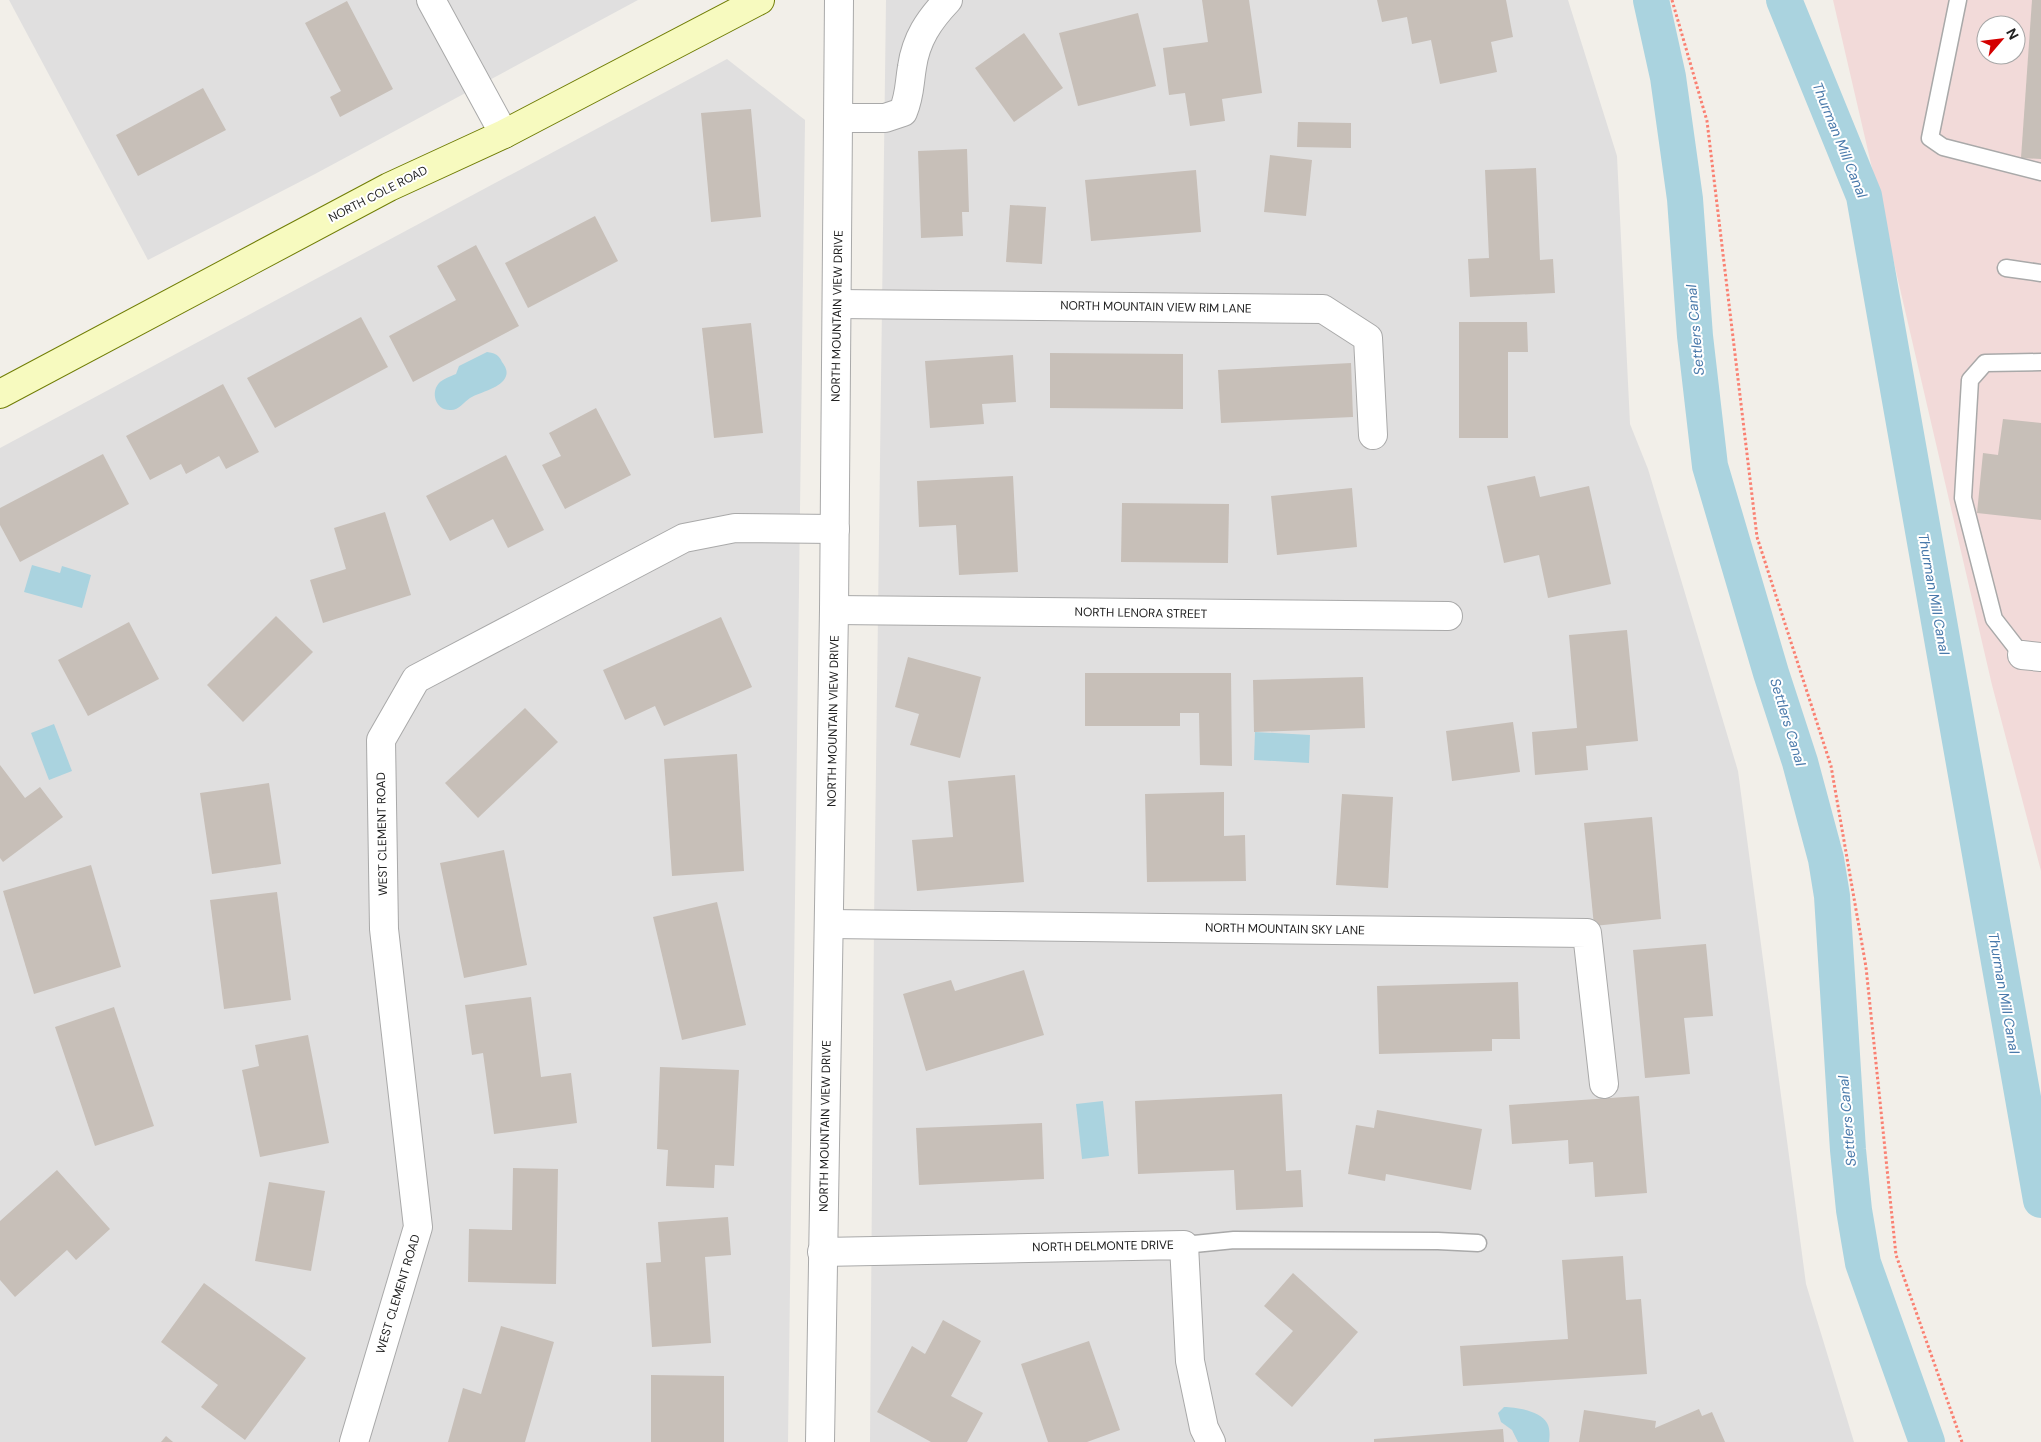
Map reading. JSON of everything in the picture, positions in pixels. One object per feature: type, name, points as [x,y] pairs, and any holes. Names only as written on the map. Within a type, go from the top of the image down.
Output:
[{"type":"main road","name":"NORTH COLE ROAD","points":[[0,394],[390,187],[504,134],[760,0]]},
{"type":"street","points":[[432,0],[504,134]]},
{"type":"street","name":"NORTH MOUNTAIN VIEW DRIVE","points":[[820,1442],[822,1252],[830,924],[839,0]]},
{"type":"street","points":[[839,118],[885,118],[902,112],[909,96],[912,66],[918,44],[930,19],[948,0]]},
{"type":"street","name":"NORTH MOUNTAIN VIEW RIM LANE","points":[[837,304],[1323,309],[1368,338],[1373,435]]},
{"type":"street","name":"WEST CLEMENT ROAD","points":[[354,1442],[418,1227],[384,929],[381,740],[416,679],[684,538],[735,528],[834,529]]},
{"type":"street","name":"NORTH LENORA STREET","points":[[834,610],[1448,616]]},
{"type":"street","name":"NORTH MOUNTAIN SKY LANE","points":[[830,924],[1587,933],[1604,1084]]},
{"type":"street","name":"NORTH DELMONTE DRIVE","points":[[822,1252],[1184,1245],[1190,1361],[1204,1428],[1211,1442]]},
{"type":"lane","points":[[1958,0],[1930,138],[1943,147],[2041,172]]},
{"type":"lane","points":[[2006,268],[2041,273]]},
{"type":"lane","points":[[2031,656],[1994,619],[1963,498],[1970,380],[1985,363],[2041,362]]},
{"type":"lane","points":[[1184,1245],[1234,1240],[1438,1241],[1478,1243]]},
{"type":"path","points":[[1672,0],[1707,121],[1757,537],[1832,775],[1866,967],[1896,1255],[1962,1442]]},
{"type":"shaded area","points":[[9,0],[638,0],[315,174],[148,260]]},
{"type":"shaded area","points":[[886,0],[1568,0],[1617,156],[1630,424],[1648,469],[1738,771],[1806,1284],[1854,1442],[870,1442],[874,922]]},
{"type":"shaded area","points":[[1833,0],[2041,0],[2041,871],[1992,685]]},
{"type":"shaded area","points":[[727,59],[805,120],[788,1442],[0,1442],[0,448]]},
{"type":"water","points":[[487,352],[498,356],[504,365],[507,372],[504,380],[495,387],[470,398],[456,409],[446,410],[438,405],[435,392],[439,383],[456,374],[459,366]]},
{"type":"water","points":[[32,565],[60,573],[62,566],[91,575],[82,608],[24,592]]},
{"type":"water","points":[[54,724],[72,771],[49,780],[31,733]]},
{"type":"water","points":[[1255,732],[1310,735],[1309,763],[1254,760]]},
{"type":"water","points":[[1103,1101],[1109,1156],[1082,1159],[1076,1104]]},
{"type":"water","points":[[1504,1407],[1527,1410],[1539,1415],[1549,1427],[1549,1442],[1518,1442],[1512,1430],[1501,1422],[1498,1413]]},
{"type":"building","points":[[1202,0],[1249,0],[1262,93],[1222,99],[1225,121],[1190,126],[1185,93],[1169,95],[1163,48],[1208,42]]},
{"type":"building","points":[[1377,0],[1506,0],[1513,37],[1491,42],[1497,72],[1440,84],[1431,40],[1412,44],[1407,17],[1382,22]]},
{"type":"building","points":[[2032,0],[2041,0],[2041,159],[2021,158]]},
{"type":"building","points":[[347,1],[393,89],[340,117],[330,97],[341,91],[305,23]]},
{"type":"building","points":[[1138,13],[1156,86],[1078,106],[1059,33]]},
{"type":"building","points":[[1024,33],[1063,88],[1014,122],[975,68]]},
{"type":"building","points":[[203,88],[226,130],[138,176],[116,135]]},
{"type":"building","points":[[751,109],[761,217],[711,222],[701,113]]},
{"type":"building","points":[[1298,122],[1351,123],[1351,148],[1297,147]]},
{"type":"building","points":[[967,149],[969,212],[962,212],[963,236],[921,238],[918,151]]},
{"type":"building","points":[[1270,155],[1312,160],[1306,216],[1264,212]]},
{"type":"building","points":[[1536,168],[1540,260],[1553,259],[1555,293],[1470,297],[1468,259],[1489,258],[1485,170]]},
{"type":"building","points":[[1196,170],[1201,232],[1091,241],[1085,180]]},
{"type":"building","points":[[1010,205],[1046,207],[1042,264],[1006,262]]},
{"type":"building","points":[[595,216],[618,261],[528,308],[505,263]]},
{"type":"building","points":[[476,245],[519,326],[413,382],[389,336],[456,300],[437,266]]},
{"type":"building","points":[[361,317],[388,367],[275,428],[247,378]]},
{"type":"building","points":[[1459,322],[1527,322],[1528,352],[1508,352],[1508,438],[1459,438]]},
{"type":"building","points":[[751,323],[763,433],[714,438],[702,328]]},
{"type":"building","points":[[1050,353],[1183,354],[1183,409],[1050,408]]},
{"type":"building","points":[[1013,355],[1016,402],[982,404],[984,424],[930,428],[925,361]]},
{"type":"building","points":[[1351,363],[1353,417],[1221,423],[1218,370]]},
{"type":"building","points":[[223,384],[259,452],[226,469],[219,456],[186,474],[181,464],[150,480],[126,436]]},
{"type":"building","points":[[596,408],[631,475],[565,509],[542,465],[561,456],[549,433]]},
{"type":"building","points":[[2003,419],[2041,423],[2041,520],[1977,513],[1983,453],[1998,455]]},
{"type":"building","points":[[103,454],[129,504],[20,562],[0,525],[0,508]]},
{"type":"building","points":[[506,455],[544,530],[508,548],[493,519],[450,541],[426,496]]},
{"type":"building","points":[[1013,476],[1018,572],[959,575],[956,525],[919,527],[917,481]]},
{"type":"building","points":[[1535,476],[1540,497],[1589,486],[1611,584],[1548,598],[1539,555],[1504,563],[1487,486]]},
{"type":"building","points":[[1352,488],[1357,547],[1277,555],[1271,496]]},
{"type":"building","points":[[1122,503],[1229,504],[1228,563],[1121,562]]},
{"type":"building","points":[[385,512],[411,595],[323,623],[310,580],[346,569],[334,528]]},
{"type":"building","points":[[276,616],[313,652],[243,722],[207,685]]},
{"type":"building","points":[[721,617],[752,687],[664,726],[655,706],[625,720],[603,670]]},
{"type":"building","points":[[129,622],[159,679],[88,716],[58,660]]},
{"type":"building","points":[[1627,630],[1638,741],[1586,746],[1588,770],[1535,775],[1532,732],[1577,728],[1569,635]]},
{"type":"building","points":[[908,657],[981,677],[960,758],[910,745],[919,714],[895,707]]},
{"type":"building","points":[[1085,673],[1231,673],[1232,766],[1200,765],[1199,713],[1180,713],[1180,726],[1085,726]]},
{"type":"building","points":[[1363,677],[1365,728],[1254,732],[1253,680]]},
{"type":"building","points":[[525,708],[558,742],[478,818],[445,783]]},
{"type":"building","points":[[1513,722],[1520,772],[1452,781],[1446,731]]},
{"type":"building","points":[[737,754],[744,871],[672,876],[664,759]]},
{"type":"building","points":[[0,765],[25,798],[40,787],[63,817],[3,862],[0,858]]},
{"type":"building","points":[[1015,775],[1024,882],[917,891],[912,840],[953,837],[948,781]]},
{"type":"building","points":[[269,783],[281,864],[212,874],[200,793]]},
{"type":"building","points":[[1224,792],[1224,836],[1245,835],[1246,881],[1147,882],[1145,794]]},
{"type":"building","points":[[1342,794],[1393,797],[1388,888],[1336,885]]},
{"type":"building","points":[[1652,817],[1661,919],[1594,926],[1584,823]]},
{"type":"building","points":[[504,850],[527,965],[464,978],[440,863]]},
{"type":"building","points":[[91,865],[121,967],[34,994],[3,891]]},
{"type":"building","points":[[277,892],[291,1000],[224,1009],[210,900]]},
{"type":"building","points":[[717,902],[746,1025],[682,1040],[653,917]]},
{"type":"building","points":[[1706,944],[1713,1016],[1684,1018],[1690,1074],[1645,1078],[1633,950]]},
{"type":"building","points":[[1024,970],[1044,1035],[926,1071],[903,994],[951,980],[955,991]]},
{"type":"building","points":[[1518,982],[1520,1039],[1492,1039],[1492,1051],[1379,1054],[1377,986]]},
{"type":"building","points":[[531,997],[541,1077],[571,1073],[577,1123],[494,1134],[483,1053],[472,1055],[465,1005]]},
{"type":"building","points":[[114,1007],[154,1126],[95,1146],[55,1027]]},
{"type":"building","points":[[308,1035],[329,1143],[260,1157],[242,1070],[259,1066],[255,1045]]},
{"type":"building","points":[[660,1067],[739,1070],[734,1166],[715,1165],[714,1188],[666,1186],[668,1150],[657,1149]]},
{"type":"building","points":[[1282,1094],[1286,1171],[1301,1170],[1303,1207],[1236,1210],[1234,1170],[1138,1174],[1135,1101]]},
{"type":"building","points":[[1639,1096],[1647,1193],[1595,1197],[1593,1162],[1569,1164],[1568,1140],[1512,1144],[1509,1105]]},
{"type":"building","points":[[1377,1110],[1482,1129],[1471,1190],[1386,1174],[1385,1181],[1348,1174],[1356,1125],[1374,1128]]},
{"type":"building","points":[[1042,1123],[1044,1179],[919,1185],[916,1128]]},
{"type":"building","points":[[513,1168],[558,1169],[556,1284],[468,1282],[469,1229],[512,1230]]},
{"type":"building","points":[[57,1170],[110,1229],[76,1260],[67,1250],[15,1297],[0,1280],[0,1221]]},
{"type":"building","points":[[269,1182],[325,1191],[311,1271],[255,1261]]},
{"type":"building","points":[[728,1217],[731,1255],[705,1257],[711,1343],[652,1347],[646,1263],[661,1262],[658,1222]]},
{"type":"building","points":[[1623,1256],[1626,1300],[1641,1299],[1647,1374],[1463,1386],[1460,1346],[1568,1339],[1562,1260]]},
{"type":"building","points":[[1293,1273],[1358,1332],[1292,1407],[1255,1374],[1293,1331],[1264,1306]]},
{"type":"building","points":[[204,1283],[306,1358],[245,1440],[201,1407],[218,1385],[161,1342]]},
{"type":"building","points":[[943,1320],[981,1341],[951,1396],[983,1413],[967,1442],[931,1442],[877,1412],[912,1346],[925,1354]]},
{"type":"building","points":[[501,1326],[554,1342],[525,1442],[448,1442],[463,1388],[481,1394]]},
{"type":"building","points":[[1089,1341],[1120,1430],[1087,1442],[1048,1442],[1021,1364]]},
{"type":"building","points":[[651,1375],[724,1376],[724,1442],[651,1442]]},
{"type":"building","points":[[1699,1409],[1702,1416],[1712,1412],[1725,1442],[1579,1442],[1584,1410],[1656,1421],[1655,1428]]},
{"type":"building","points":[[1503,1429],[1504,1442],[1374,1442],[1374,1439]]},
{"type":"building","points":[[166,1436],[173,1442],[161,1442]]},
{"type":"waterway","name":"Settlers Canal","points":[[1651,0],[1668,77],[1685,199],[1695,336],[1710,466],[1771,673],[1800,762],[1826,859],[1832,896],[1848,1150],[1854,1210],[1863,1263],[1927,1442]]},
{"type":"waterway","name":"Thurman Mill Canal","points":[[1784,0],[1864,196],[2041,1200]]}]
